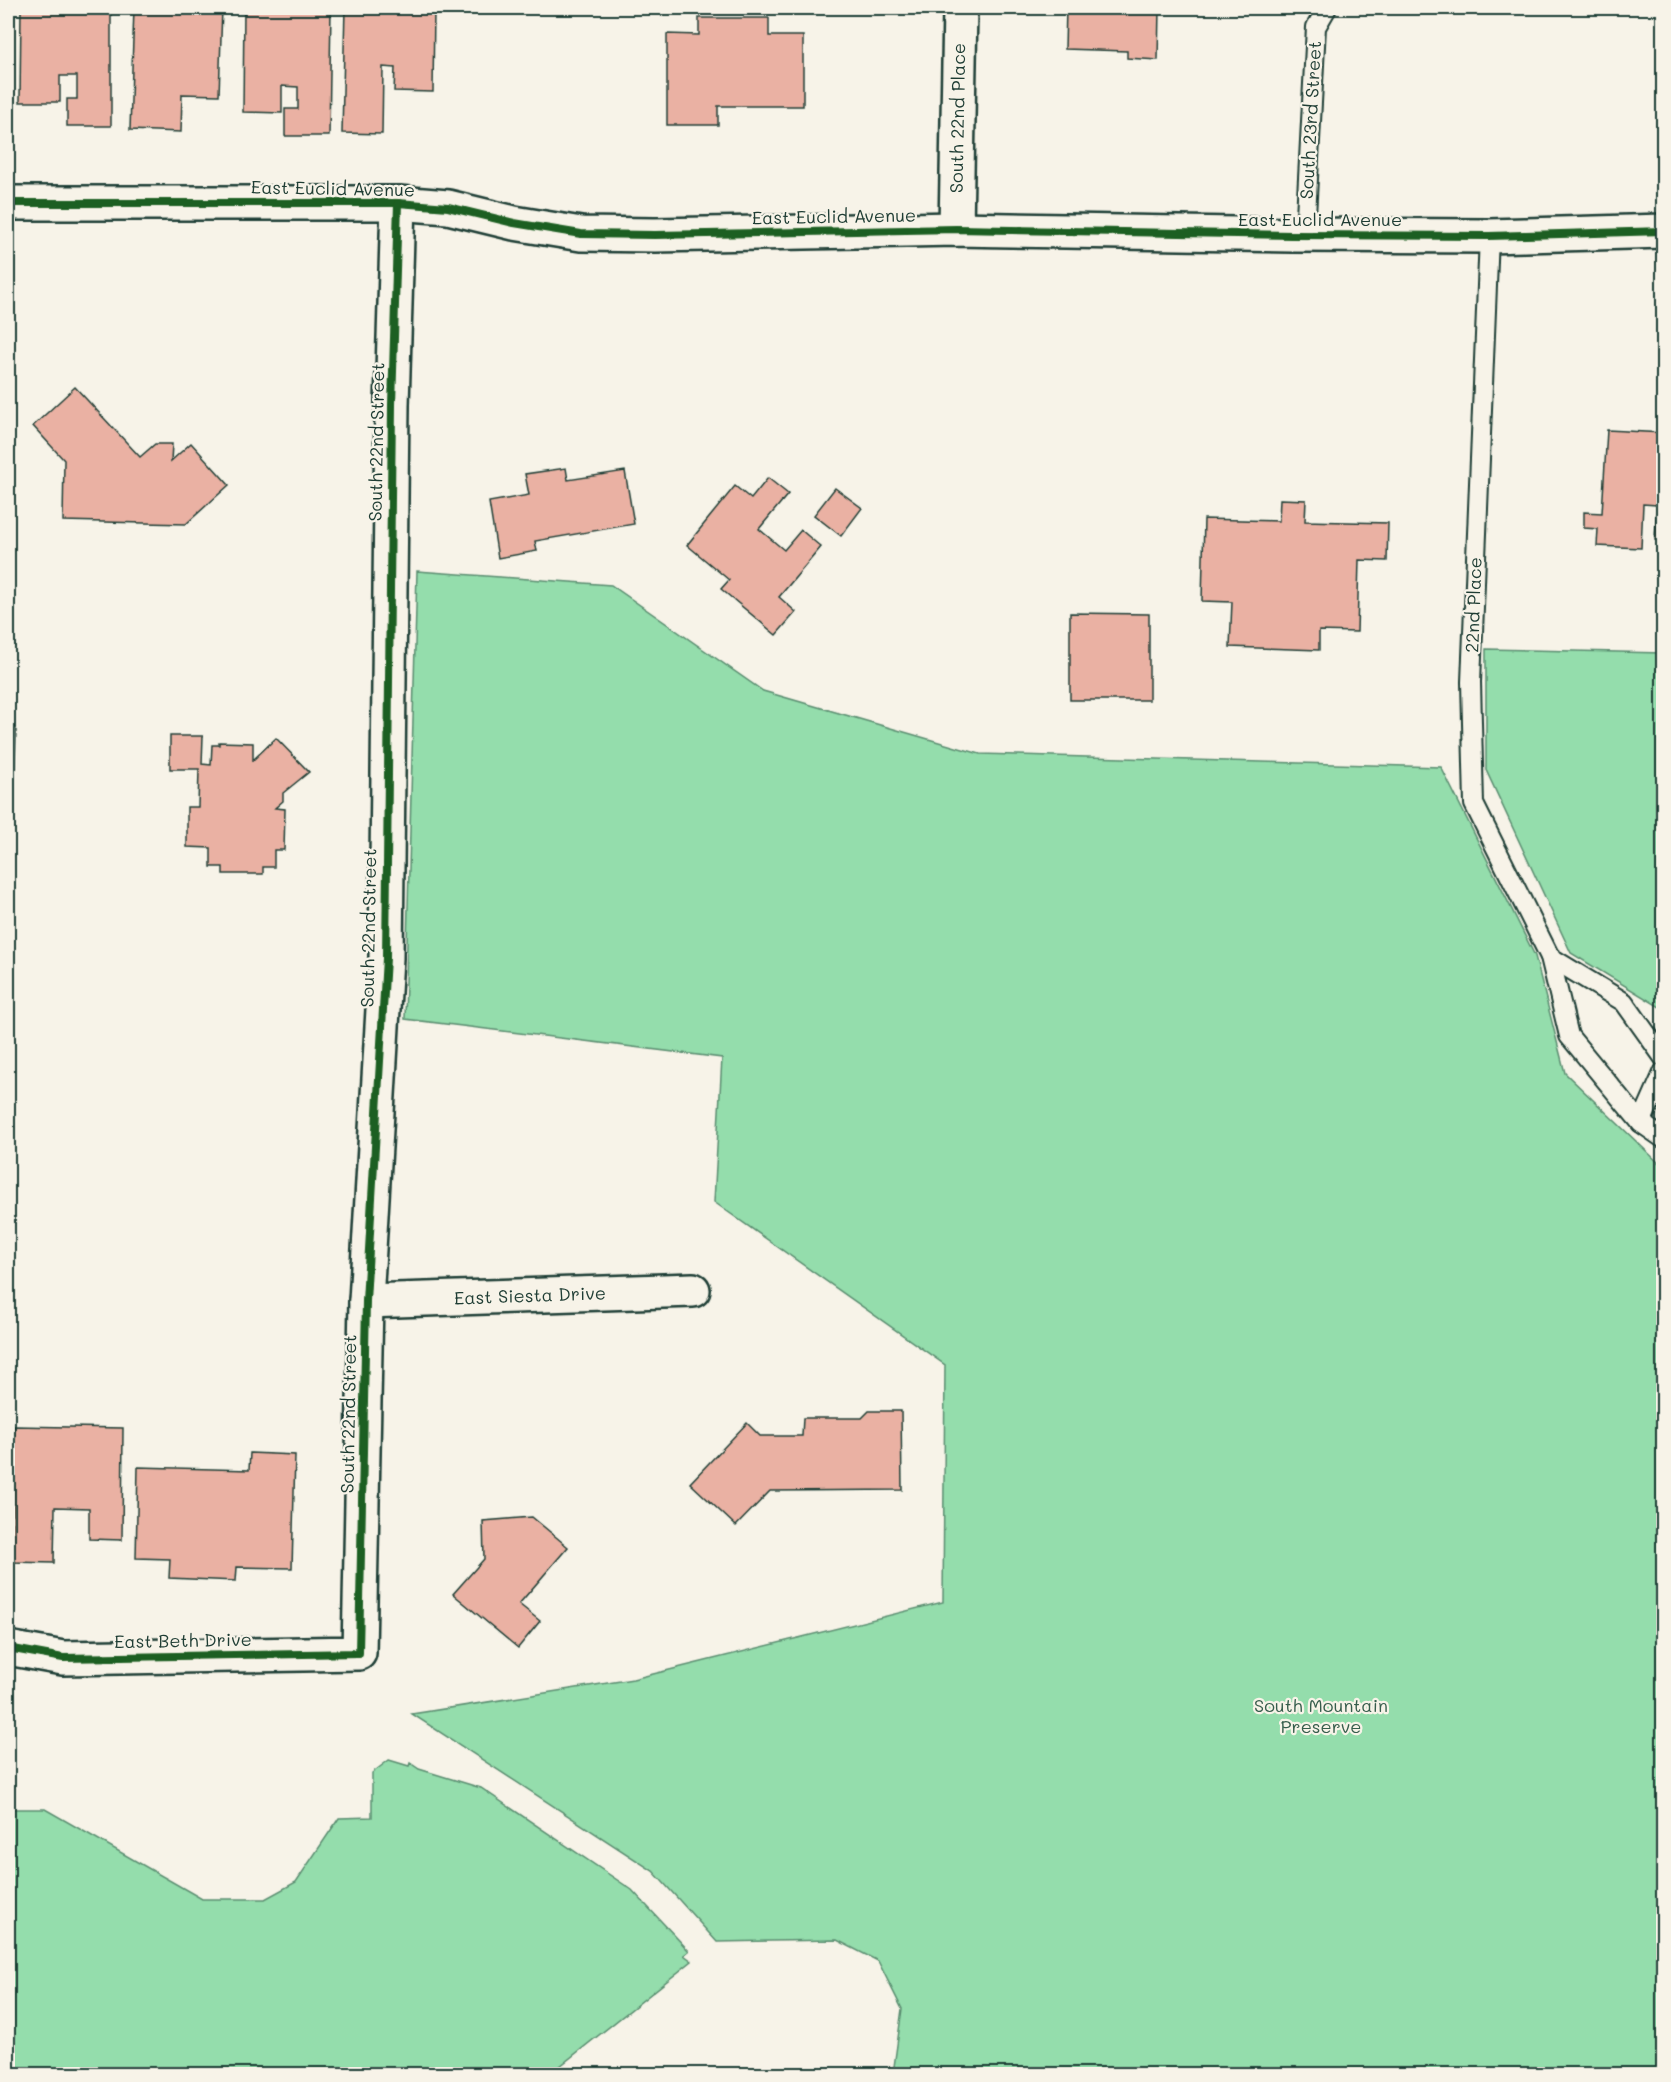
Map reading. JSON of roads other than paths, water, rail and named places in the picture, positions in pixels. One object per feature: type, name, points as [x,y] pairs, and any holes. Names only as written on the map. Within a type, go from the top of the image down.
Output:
[{"type":"street","name":"South 22nd Place","points":[[956,229],[960,8]]},
{"type":"street","name":"East Euclid Avenue","points":[[8,203],[398,203],[448,207],[581,234],[678,235],[956,229],[1489,236],[1664,231]]},
{"type":"street","name":"South 22nd Street","points":[[359,1653],[366,1301],[386,958],[391,441],[398,203]]},
{"type":"street","name":"East Siesta Drive","points":[[366,1301],[693,1290]]},
{"type":"street","name":"East Beth Drive","points":[[8,1648],[63,1658],[359,1653]]},
{"type":"lane","name":"South 23rd Street","points":[[1305,235],[1316,27],[1327,8]]},
{"type":"lane","name":"22nd Place","points":[[1489,236],[1471,682],[1474,804],[1551,957],[1569,1036],[1641,1123],[1664,1139]]},
{"type":"lane","points":[[1551,957],[1623,1002],[1664,1058]]},
{"type":"lane","points":[[1641,1123],[1664,1071]]},
{"type":"park label","name":"South Mountain Preserve","points":[[1321,1716]]}]
